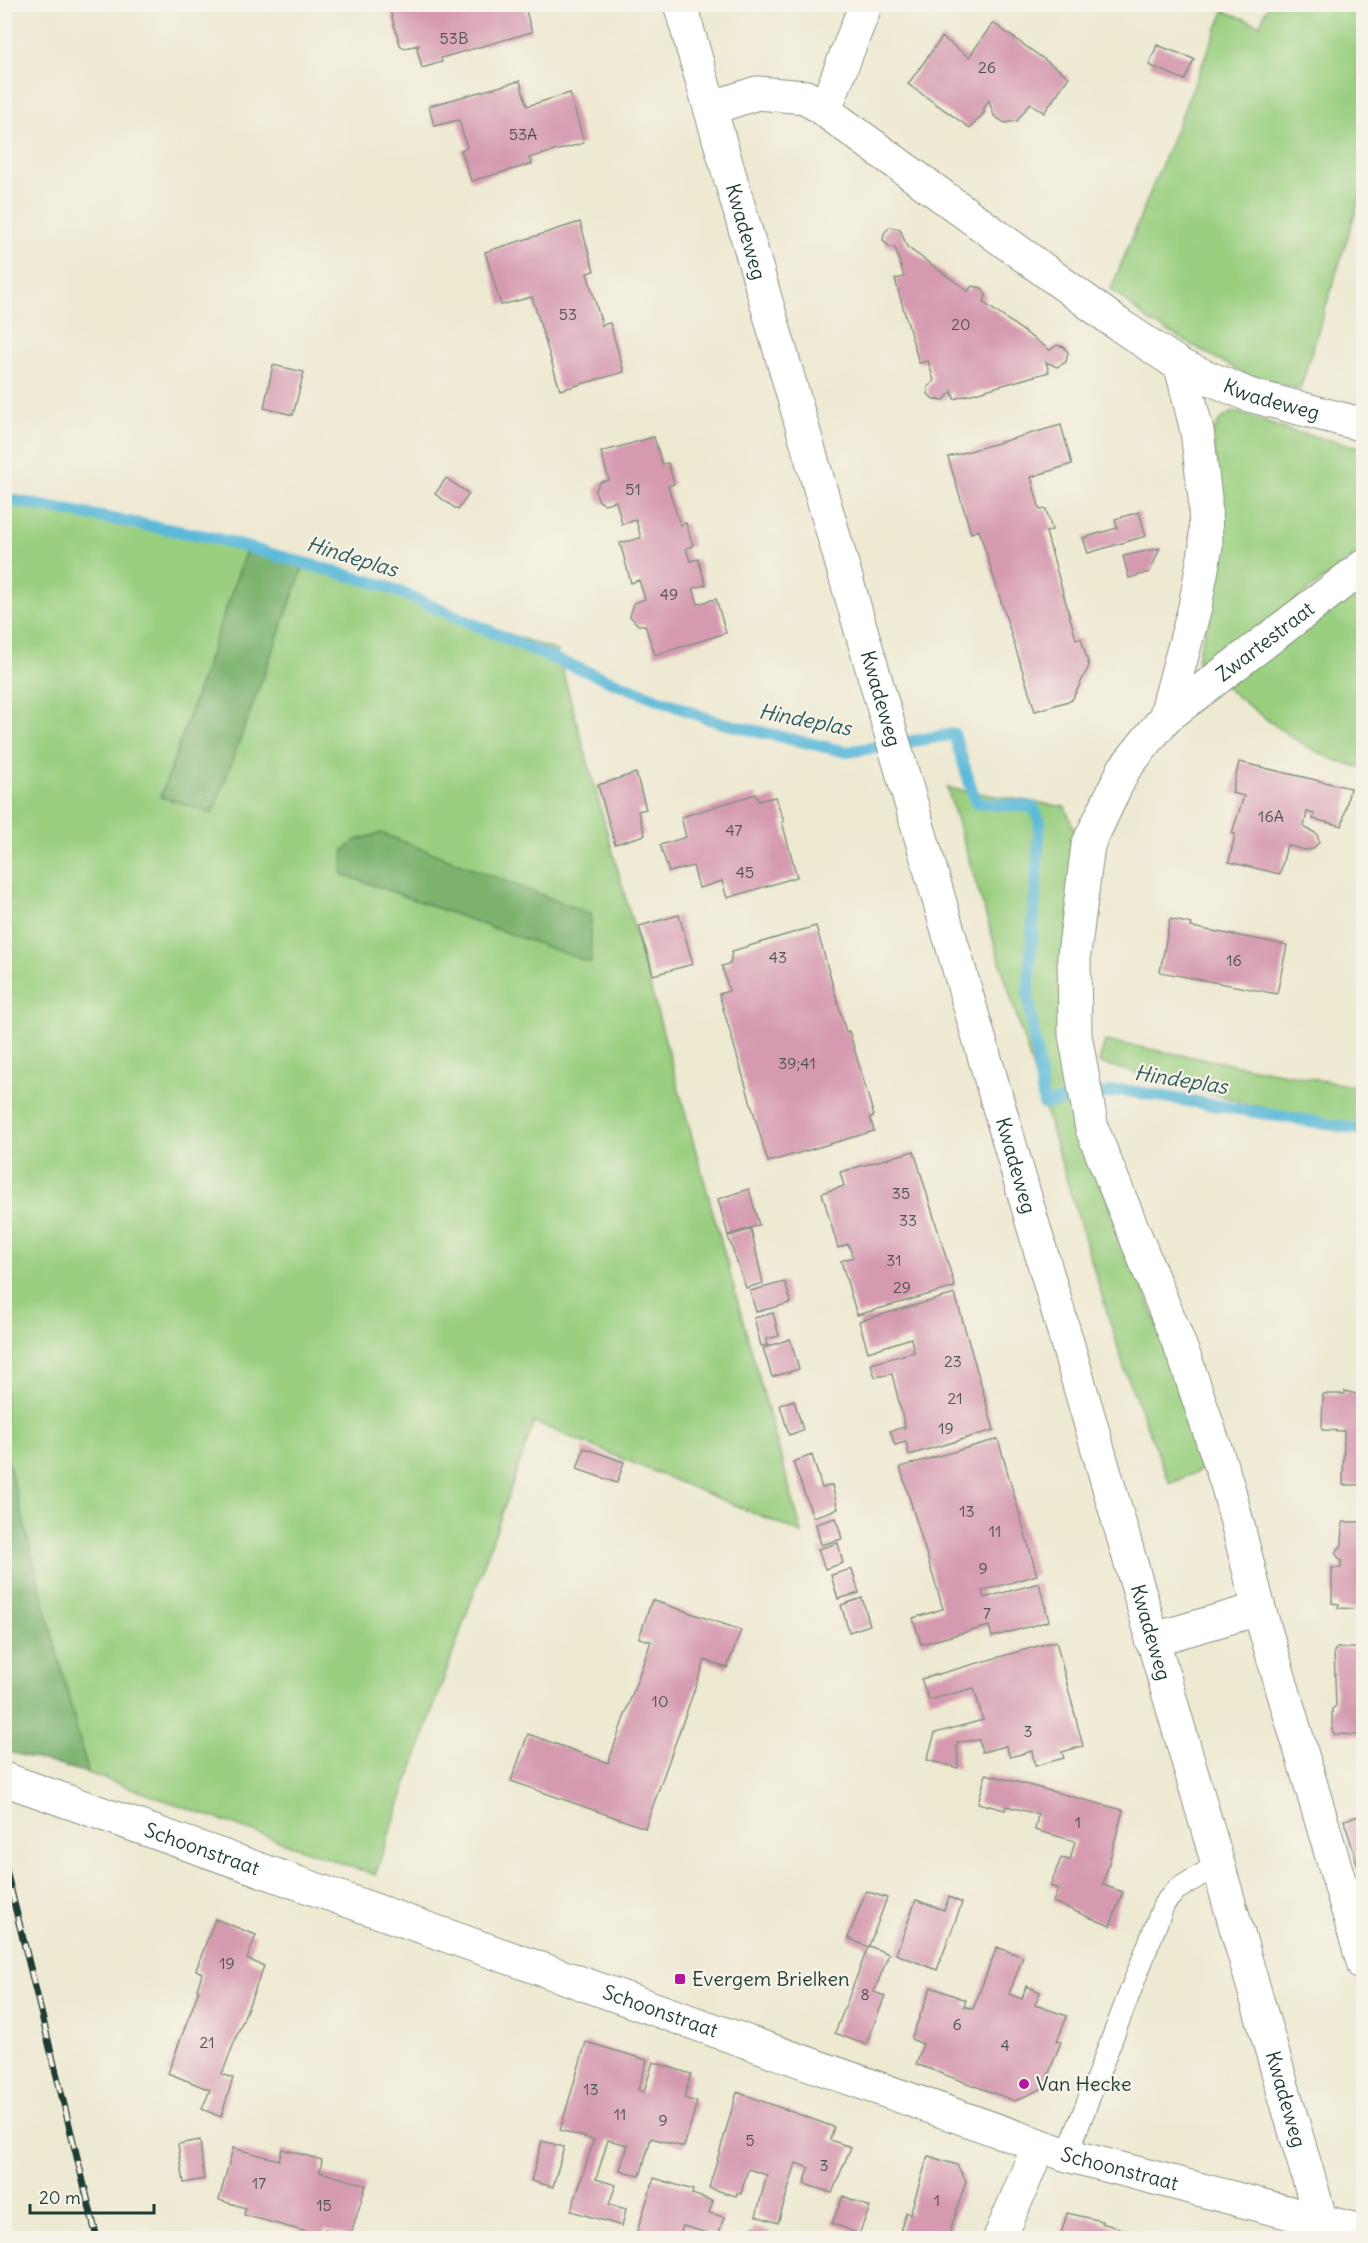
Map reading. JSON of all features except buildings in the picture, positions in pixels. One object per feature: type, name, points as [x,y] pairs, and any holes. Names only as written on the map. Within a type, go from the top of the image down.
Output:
[{"type":"street","name":"Kwadeweg","points":[[680,4],[1151,1640],[1324,2230]]},
{"type":"street","points":[[825,109],[866,4]]},
{"type":"street","name":"Kwadeweg","points":[[711,108],[757,93],[806,97],[1118,324],[1181,366],[1248,395],[1364,425]]},
{"type":"street","points":[[1181,366],[1197,431],[1205,498],[1206,546],[1195,607],[1165,718],[1124,769],[1088,845],[1074,954],[1075,1035],[1092,1129],[1186,1361],[1228,1486],[1259,1609],[1364,1965]]},
{"type":"street","name":"Zwartestraat","points":[[1165,718],[1364,566]]},
{"type":"street","points":[[1151,1640],[1259,1609]]},
{"type":"street","name":"Schoonstraat","points":[[4,1779],[1053,2150],[1324,2230],[1364,2232]]},
{"type":"street","points":[[1000,2238],[1053,2150]]},
{"type":"lane","points":[[1053,2150],[1164,1904],[1176,1890],[1217,1864]]},
{"type":"green space","points":[[1268,5],[1363,5],[1363,188],[1300,389],[1248,376],[1149,321],[1111,289],[1224,11],[1260,25]]},
{"type":"green space","points":[[1234,411],[1287,430],[1363,448],[1363,549],[1204,671],[1197,659],[1211,610],[1222,548],[1213,433],[1219,421]]},
{"type":"green space","points":[[4,493],[248,545],[161,796],[212,813],[306,560],[557,651],[802,1533],[534,1422],[375,1875],[88,1773],[5,1450]]},
{"type":"green space","points":[[248,545],[306,560],[213,813],[161,797]]},
{"type":"green space","points":[[1363,589],[1363,768],[1325,756],[1289,736],[1224,686]]},
{"type":"green space","points":[[947,788],[1065,807],[1080,844],[1060,1031],[1064,1079],[1078,1124],[1163,1338],[1201,1470],[1170,1484],[1125,1371]]},
{"type":"green space","points":[[381,833],[591,914],[591,963],[342,874],[344,850],[357,840]]},
{"type":"green space","points":[[1105,1041],[1363,1088],[1363,1135],[1099,1063]]},
{"type":"green space","points":[[5,1450],[88,1773],[5,1751]]},
{"type":"waterway","name":"Hindeplas","points":[[4,499],[210,537],[383,585],[554,659],[717,722],[847,752],[954,734],[976,803],[1033,807],[1040,822],[1028,996],[1044,1104],[1123,1090],[1364,1130]]},
{"type":"railway","points":[[4,1862],[97,2238]]},
{"type":"place","name":"Evergem Brielken","points":[[680,1979]]},
{"type":"place","name":"Van Hecke","points":[[1024,2084]]}]
